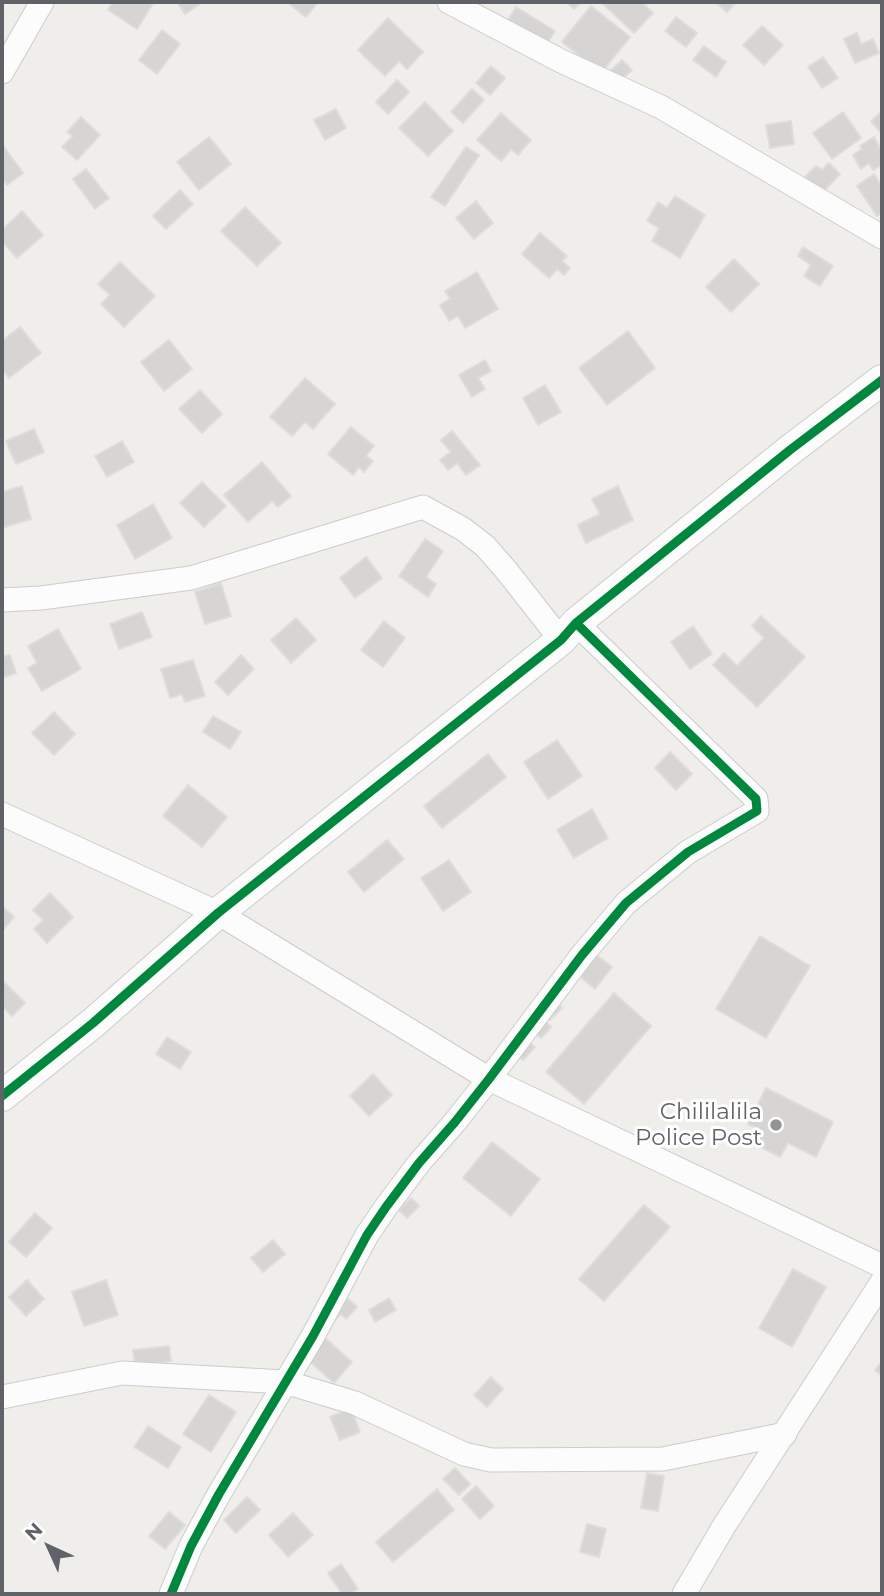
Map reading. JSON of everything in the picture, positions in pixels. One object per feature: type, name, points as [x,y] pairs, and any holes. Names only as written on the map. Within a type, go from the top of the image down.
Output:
[{"type":"street","points":[[2,72],[42,2]]},
{"type":"street","points":[[449,2],[561,61],[661,107],[882,237]]},
{"type":"street","points":[[2,1096],[93,1023],[218,913],[569,632],[790,450],[882,380]]},
{"type":"street","points":[[2,600],[41,598],[191,578],[423,507],[463,529],[485,547],[569,632],[756,799],[757,811],[688,852],[626,903],[582,955],[489,1079],[386,1206],[213,1505],[191,1546],[171,1594]]},
{"type":"street","points":[[2,814],[218,913],[489,1079],[882,1266]]},
{"type":"street","points":[[684,1594],[724,1526],[882,1282]]},
{"type":"street","points":[[2,1397],[122,1373],[285,1382],[355,1403],[464,1454],[491,1460],[663,1459],[785,1434]]},
{"type":"building","points":[[113,2],[154,2],[137,29],[108,10]]},
{"type":"building","points":[[177,2],[203,2],[185,14]]},
{"type":"building","points":[[287,2],[318,2],[306,17]]},
{"type":"building","points":[[566,2],[581,2],[574,9]]},
{"type":"building","points":[[601,2],[641,2],[653,13],[634,33]]},
{"type":"building","points":[[715,2],[736,2],[727,12]]},
{"type":"building","points":[[591,6],[630,37],[601,73],[562,42]]},
{"type":"building","points":[[516,7],[555,31],[542,51],[504,27]]},
{"type":"building","points":[[676,17],[697,33],[686,47],[665,31]]},
{"type":"building","points":[[388,18],[423,52],[407,69],[399,61],[385,76],[358,50]]},
{"type":"building","points":[[762,26],[783,45],[764,65],[743,45]]},
{"type":"building","points":[[162,30],[180,44],[157,74],[139,60]]},
{"type":"building","points":[[857,33],[861,44],[873,39],[879,53],[855,63],[844,39]]},
{"type":"building","points":[[704,46],[726,62],[716,77],[693,60]]},
{"type":"building","points":[[823,57],[838,78],[822,88],[808,67]]},
{"type":"building","points":[[622,60],[632,70],[620,81],[610,71]]},
{"type":"building","points":[[491,66],[505,78],[490,95],[476,83]]},
{"type":"building","points":[[397,80],[409,92],[388,114],[376,102]]},
{"type":"building","points":[[472,89],[484,100],[463,123],[451,112]]},
{"type":"building","points":[[425,102],[453,131],[428,156],[399,128]]},
{"type":"building","points":[[336,109],[346,128],[325,140],[314,120]]},
{"type":"building","points":[[843,112],[861,138],[832,159],[813,133]]},
{"type":"building","points":[[881,112],[882,114],[882,134],[871,121]]},
{"type":"building","points":[[501,113],[531,140],[518,155],[511,149],[501,161],[477,140]]},
{"type":"building","points":[[81,117],[100,135],[77,160],[62,147],[73,136],[67,132]]},
{"type":"building","points":[[791,121],[794,144],[770,148],[766,125]]},
{"type":"building","points":[[209,137],[231,164],[199,190],[177,162]]},
{"type":"building","points":[[874,137],[882,151],[882,165],[873,170],[869,163],[861,169],[853,155],[862,149],[860,146]]},
{"type":"building","points":[[2,144],[23,173],[7,185],[2,177]]},
{"type":"building","points":[[466,147],[479,155],[445,206],[431,197]]},
{"type":"building","points":[[829,163],[840,174],[819,196],[805,177],[816,166],[822,170]]},
{"type":"building","points":[[86,169],[109,198],[95,209],[73,179]]},
{"type":"building","points":[[874,174],[882,187],[882,212],[877,216],[857,186]]},
{"type":"building","points":[[180,190],[193,204],[166,229],[153,216]]},
{"type":"building","points":[[675,196],[705,215],[680,258],[652,241],[659,228],[647,221],[658,202],[667,208]]},
{"type":"building","points":[[476,201],[493,223],[474,239],[456,218]]},
{"type":"building","points":[[245,207],[281,243],[257,266],[221,231]]},
{"type":"building","points":[[22,211],[43,235],[17,258],[2,241],[2,230]]},
{"type":"building","points":[[540,233],[567,256],[562,261],[570,268],[564,275],[557,269],[549,278],[522,254]]},
{"type":"building","points":[[803,247],[833,266],[820,286],[804,276],[811,265],[798,256]]},
{"type":"building","points":[[734,259],[759,284],[731,312],[706,287]]},
{"type":"building","points":[[120,262],[155,296],[124,327],[101,304],[110,295],[98,284]]},
{"type":"building","points":[[477,272],[498,309],[465,328],[458,316],[449,321],[440,305],[450,299],[445,291]]},
{"type":"building","points":[[20,327],[41,353],[9,378],[2,368],[2,341]]},
{"type":"building","points":[[628,331],[655,368],[607,405],[579,368]]},
{"type":"building","points":[[169,340],[192,369],[164,391],[141,362]]},
{"type":"building","points":[[485,360],[491,371],[478,378],[485,389],[472,397],[459,375]]},
{"type":"building","points":[[305,378],[335,404],[313,429],[305,422],[292,436],[270,417]]},
{"type":"building","points":[[545,385],[561,412],[538,425],[523,398]]},
{"type":"building","points":[[200,390],[222,414],[202,433],[179,409]]},
{"type":"building","points":[[351,427],[374,446],[366,456],[373,461],[364,472],[359,467],[353,475],[328,454]]},
{"type":"building","points":[[34,429],[44,452],[16,464],[6,441]]},
{"type":"building","points":[[452,431],[480,465],[466,475],[457,463],[448,470],[440,460],[451,452],[441,440]]},
{"type":"building","points":[[122,441],[134,462],[107,477],[95,456]]},
{"type":"building","points":[[262,462],[291,496],[278,507],[272,501],[248,522],[224,495]]},
{"type":"building","points":[[202,482],[226,506],[204,527],[180,503]]},
{"type":"building","points":[[22,486],[31,519],[2,528],[2,492]]},
{"type":"building","points":[[618,486],[633,520],[586,543],[578,525],[600,514],[592,499]]},
{"type":"building","points":[[153,504],[172,538],[135,559],[117,525]]},
{"type":"building","points":[[425,539],[443,551],[426,577],[436,584],[428,597],[399,576]]},
{"type":"building","points":[[366,557],[382,578],[355,598],[340,578]]},
{"type":"building","points":[[221,583],[231,616],[205,624],[195,592]]},
{"type":"building","points":[[142,612],[152,637],[119,649],[110,624]]},
{"type":"building","points":[[761,616],[805,657],[757,707],[713,665],[724,653],[737,666],[764,638],[752,626]]},
{"type":"building","points":[[296,618],[316,640],[291,663],[271,640]]},
{"type":"building","points":[[384,621],[405,638],[383,667],[361,650]]},
{"type":"building","points":[[693,626],[712,654],[690,669],[671,642]]},
{"type":"building","points":[[58,629],[81,669],[42,691],[28,668],[37,663],[28,646]]},
{"type":"building","points":[[10,655],[16,673],[2,678],[2,657]]},
{"type":"building","points":[[241,655],[254,669],[228,695],[215,682]]},
{"type":"building","points":[[193,660],[205,696],[185,702],[182,694],[170,698],[161,669]]},
{"type":"building","points":[[54,712],[75,734],[54,755],[32,733]]},
{"type":"building","points":[[213,716],[241,732],[230,749],[203,732]]},
{"type":"building","points":[[557,740],[582,776],[548,799],[524,762]]},
{"type":"building","points":[[670,752],[692,774],[676,790],[655,768]]},
{"type":"building","points":[[488,754],[506,777],[442,828],[424,806]]},
{"type":"building","points":[[188,785],[227,817],[202,847],[163,816]]},
{"type":"building","points":[[592,809],[608,838],[574,858],[557,830]]},
{"type":"building","points":[[387,840],[404,859],[364,892],[348,872]]},
{"type":"building","points":[[449,860],[471,892],[443,911],[421,878]]},
{"type":"building","points":[[50,893],[73,917],[47,943],[34,929],[43,920],[33,910]]},
{"type":"building","points":[[2,906],[14,917],[2,931]]},
{"type":"building","points":[[760,936],[810,966],[766,1038],[716,1009]]},
{"type":"building","points":[[595,954],[612,967],[595,989],[578,975]]},
{"type":"building","points":[[2,980],[25,1003],[12,1016],[2,1006]]},
{"type":"building","points":[[614,993],[651,1026],[584,1104],[546,1072]]},
{"type":"building","points":[[556,1001],[562,1008],[550,1020],[543,1014]]},
{"type":"building","points":[[544,1020],[551,1027],[541,1038],[533,1032]]},
{"type":"building","points":[[167,1037],[191,1052],[180,1069],[156,1054]]},
{"type":"building","points":[[526,1040],[535,1047],[523,1060],[515,1053]]},
{"type":"building","points":[[373,1074],[392,1095],[369,1116],[350,1096]]},
{"type":"building","points":[[766,1088],[833,1122],[816,1157],[788,1143],[780,1157],[755,1144],[762,1131],[748,1124]]},
{"type":"building","points":[[492,1142],[540,1179],[511,1216],[463,1178]]},
{"type":"building","points":[[411,1198],[419,1206],[407,1218],[399,1210]]},
{"type":"building","points":[[644,1205],[670,1227],[604,1301],[579,1279]]},
{"type":"building","points":[[35,1213],[52,1228],[26,1257],[9,1242]]},
{"type":"building","points":[[273,1240],[285,1254],[263,1272],[251,1258]]},
{"type":"building","points":[[793,1269],[826,1287],[792,1347],[759,1328]]},
{"type":"building","points":[[27,1280],[44,1299],[26,1316],[9,1297]]},
{"type":"building","points":[[106,1280],[118,1315],[84,1326],[72,1292]]},
{"type":"building","points":[[346,1297],[357,1307],[346,1319],[341,1314],[335,1320],[330,1314]]},
{"type":"building","points":[[389,1298],[396,1310],[375,1322],[369,1310]]},
{"type":"building","points":[[325,1338],[352,1362],[334,1383],[307,1359]]},
{"type":"building","points":[[169,1346],[171,1361],[135,1366],[133,1350]]},
{"type":"building","points":[[882,1362],[882,1376],[875,1370]]},
{"type":"building","points":[[491,1377],[503,1389],[487,1407],[474,1395]]},
{"type":"building","points":[[209,1395],[236,1412],[211,1452],[183,1434]]},
{"type":"building","points":[[351,1408],[360,1432],[340,1440],[330,1417]]},
{"type":"building","points":[[148,1426],[181,1447],[168,1468],[134,1447]]},
{"type":"building","points":[[455,1468],[470,1484],[459,1495],[443,1479]]},
{"type":"building","points":[[647,1473],[664,1476],[658,1511],[641,1508]]},
{"type":"building","points":[[476,1486],[494,1506],[480,1519],[462,1499]]},
{"type":"building","points":[[437,1489],[454,1510],[393,1562],[376,1542]]},
{"type":"building","points":[[247,1497],[260,1510],[236,1533],[224,1520]]},
{"type":"building","points":[[169,1512],[185,1525],[165,1549],[149,1536]]},
{"type":"building","points":[[293,1513],[313,1535],[288,1557],[269,1535]]},
{"type":"building","points":[[587,1524],[606,1529],[599,1557],[580,1552]]},
{"type":"building","points":[[341,1564],[358,1589],[349,1594],[342,1594],[328,1573]]},
{"type":"cycle path","points":[[2,1096],[93,1023],[218,913],[561,640],[576,623],[790,450],[882,380]]},
{"type":"cycle path","points":[[171,1594],[191,1546],[219,1494],[313,1336],[367,1235],[386,1207],[489,1079],[582,955],[626,903],[688,852],[757,811],[756,799],[576,623]]},
{"type":"place","name":"Chililalila Police Post","points":[[776,1125]]}]
